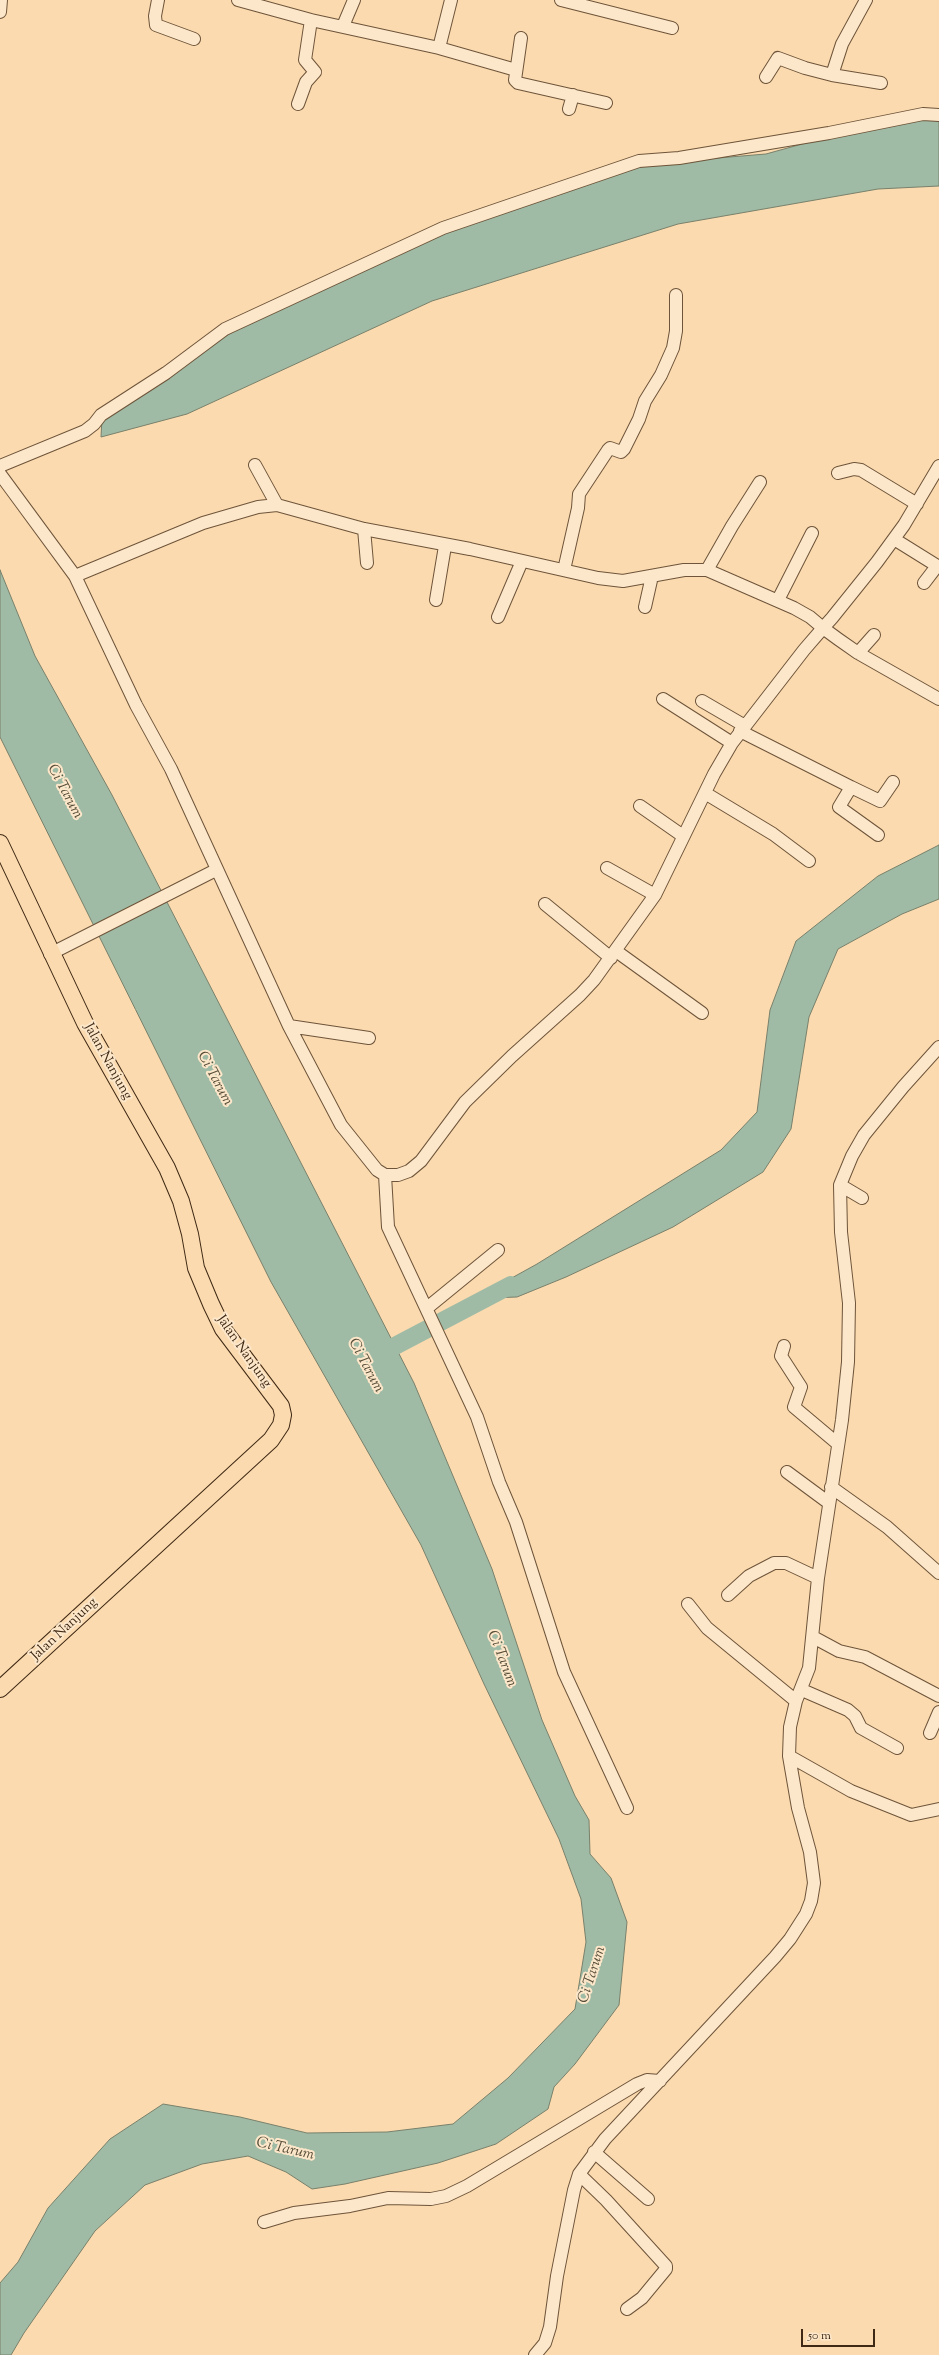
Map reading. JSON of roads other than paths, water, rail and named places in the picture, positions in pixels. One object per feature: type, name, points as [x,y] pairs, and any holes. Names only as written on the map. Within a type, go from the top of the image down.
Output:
[{"type":"main road","name":"Jalan Nanjung","points":[[0,843],[50,954],[102,1056],[167,1168],[181,1201],[190,1234],[196,1268],[202,1286],[223,1329],[281,1406],[283,1415],[282,1425],[271,1440],[0,1689]]},
{"type":"street","points":[[0,12],[1,0]]},
{"type":"street","points":[[158,0],[155,16],[156,25],[194,39]]},
{"type":"street","points":[[238,0],[311,20],[439,48],[516,70]]},
{"type":"street","points":[[343,26],[354,0]]},
{"type":"street","points":[[439,48],[452,0]]},
{"type":"street","points":[[561,0],[672,28]]},
{"type":"street","points":[[832,75],[842,44],[866,0]]},
{"type":"street","points":[[298,104],[306,82],[315,72],[305,60],[311,20]]},
{"type":"street","points":[[521,38],[515,80],[518,83],[606,104]]},
{"type":"street","points":[[766,77],[778,58],[805,68],[832,75],[881,83]]},
{"type":"street","points":[[569,109],[572,95]]},
{"type":"street","points":[[0,466],[90,428],[101,414],[166,373],[225,330],[443,228],[639,161],[679,158],[829,133],[923,114],[939,115]]},
{"type":"street","points":[[564,570],[578,508],[579,494],[610,448],[620,452],[624,450],[639,419],[645,402],[661,375],[673,348],[676,331],[676,295]]},
{"type":"street","points":[[255,465],[277,505]]},
{"type":"street","points":[[0,474],[75,576],[136,705],[170,769],[289,1026],[341,1125],[377,1170],[385,1175],[398,1175],[409,1171],[421,1161],[465,1102],[512,1056],[580,996],[614,954],[655,895],[683,836],[732,743],[742,728],[894,539],[917,504],[939,466]]},
{"type":"street","points":[[838,473],[854,469],[861,470],[917,504]]},
{"type":"street","points":[[707,570],[732,526],[760,482]]},
{"type":"street","points":[[75,576],[203,523],[258,507],[277,505],[364,529],[522,560],[598,578],[623,581],[684,570],[707,570],[778,600],[799,611],[858,653],[939,700]]},
{"type":"street","points":[[364,529],[367,563]]},
{"type":"street","points":[[778,600],[812,533]]},
{"type":"street","points":[[894,539],[938,567],[924,583]]},
{"type":"street","points":[[436,600],[445,546]]},
{"type":"street","points":[[498,617],[522,560]]},
{"type":"street","points":[[645,607],[652,576]]},
{"type":"street","points":[[858,653],[874,636]]},
{"type":"street","points":[[663,699],[732,743]]},
{"type":"street","points":[[702,701],[742,728],[880,801],[893,782]]},
{"type":"street","points":[[851,787],[839,807],[878,835]]},
{"type":"street","points":[[705,793],[773,834],[809,861]]},
{"type":"street","points":[[640,806],[683,836]]},
{"type":"street","points":[[607,868],[655,895]]},
{"type":"street","points":[[50,954],[202,875],[216,870]]},
{"type":"street","points":[[545,904],[614,954],[702,1013]]},
{"type":"street","points":[[289,1026],[369,1038]]},
{"type":"street","points":[[535,2355],[545,2343],[550,2327],[557,2276],[575,2184],[579,2174],[594,2152],[774,1958],[790,1939],[806,1914],[811,1901],[814,1883],[810,1852],[798,1808],[789,1756],[790,1727],[796,1701],[802,1690],[809,1668],[818,1578],[838,1444],[848,1362],[848,1297],[845,1281],[840,1185],[850,1160],[864,1135],[903,1087],[939,1047]]},
{"type":"street","points":[[385,1175],[388,1227],[443,1340],[477,1417],[499,1482],[516,1522],[564,1672],[627,1808]]},
{"type":"street","points":[[840,1185],[862,1198]]},
{"type":"street","points":[[427,1308],[498,1250]]},
{"type":"street","points":[[784,1346],[781,1356],[801,1387],[794,1408],[838,1444]]},
{"type":"street","points":[[787,1472],[829,1503]]},
{"type":"street","points":[[831,1487],[887,1527],[939,1573]]},
{"type":"street","points":[[728,1595],[749,1576],[774,1563],[786,1563],[818,1578]]},
{"type":"street","points":[[688,1604],[707,1628],[796,1701]]},
{"type":"street","points":[[813,1637],[839,1651],[865,1657],[939,1696]]},
{"type":"street","points":[[802,1690],[848,1710],[855,1716],[861,1728],[897,1748]]},
{"type":"street","points":[[930,1733],[939,1712]]},
{"type":"street","points":[[789,1756],[851,1791],[911,1815],[939,1809]]},
{"type":"street","points":[[264,2222],[294,2213],[322,2208],[350,2206],[388,2198],[431,2199],[446,2196],[467,2186],[637,2084],[647,2080],[660,2081]]},
{"type":"street","points":[[594,2152],[648,2199]]},
{"type":"street","points":[[579,2174],[606,2200],[666,2266],[666,2269],[642,2298],[627,2309]]},
{"type":"water","points":[[924,118],[939,119],[939,186],[878,189],[678,224],[432,301],[187,414],[101,437],[102,418],[171,377],[207,347],[243,326],[471,221],[645,164],[766,154],[856,129]]},
{"type":"water","name":"Ci Tarum","points":[[0,570],[35,656],[112,795],[414,1383],[492,1569],[542,1720],[575,1796],[589,1820],[590,1854],[611,1878],[627,1922],[619,2005],[575,2064],[554,2087],[548,2109],[496,2144],[438,2163],[345,2184],[312,2189],[286,2172],[248,2156],[202,2164],[145,2185],[95,2231],[24,2333],[11,2355],[0,2355],[0,2283],[18,2262],[48,2208],[110,2139],[163,2104],[240,2117],[307,2133],[387,2132],[453,2124],[508,2078],[575,2009],[586,1942],[581,1899],[559,1839],[484,1684],[421,1545],[271,1282],[0,737]]},
{"type":"water","points":[[939,845],[939,899],[902,914],[838,949],[809,1017],[791,1129],[763,1172],[673,1227],[566,1277],[517,1297],[490,1298],[490,1290],[537,1264],[721,1150],[757,1112],[770,1010],[796,941],[878,876]]},
{"type":"waterway","name":"Ci Tarum","points":[[374,1357],[511,1285]]}]
